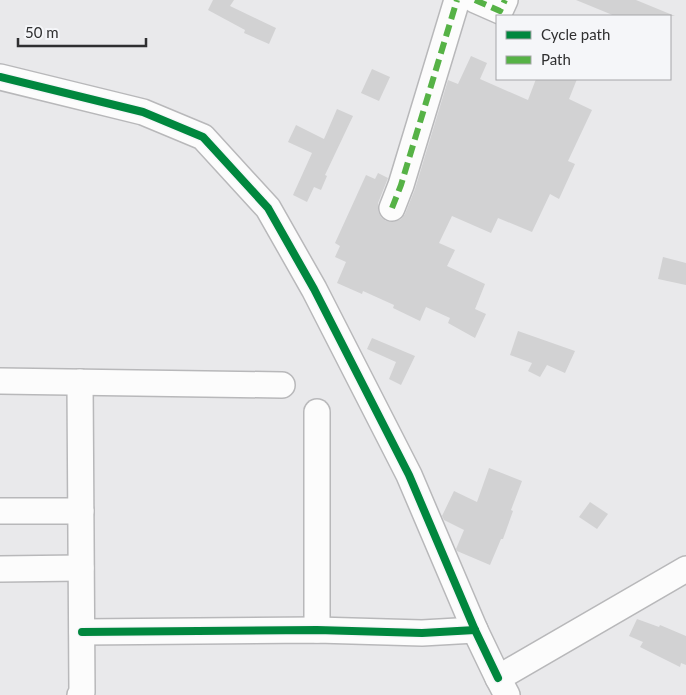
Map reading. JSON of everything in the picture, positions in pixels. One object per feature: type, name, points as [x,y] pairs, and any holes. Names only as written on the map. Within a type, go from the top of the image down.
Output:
[{"type":"street","points":[[392,208],[401,186],[457,0]]},
{"type":"street","points":[[475,0],[500,11],[505,0]]},
{"type":"street","points":[[0,77],[143,112],[203,137],[268,208],[314,290],[410,475],[475,630],[503,686],[686,569]]},
{"type":"street","points":[[0,381],[282,385]]},
{"type":"street","points":[[80,382],[82,632],[82,692],[80,695]]},
{"type":"street","points":[[317,412],[317,630]]},
{"type":"street","points":[[0,511],[81,511]]},
{"type":"street","points":[[0,568],[81,568]]},
{"type":"street","points":[[82,632],[317,630],[422,633],[475,630]]},
{"type":"building","points":[[213,0],[234,0],[230,6],[276,28],[269,44],[244,33],[245,30],[208,10]]},
{"type":"building","points":[[576,0],[636,0],[675,16],[671,15],[613,15]]},
{"type":"building","points":[[471,56],[487,63],[480,79],[528,100],[536,80],[577,80],[569,99],[592,110],[568,161],[575,164],[559,199],[550,194],[532,232],[498,218],[491,233],[452,216],[439,243],[455,250],[447,266],[485,284],[475,309],[486,314],[475,338],[448,323],[450,318],[426,307],[420,321],[393,308],[394,305],[363,291],[362,294],[337,283],[346,262],[335,257],[340,246],[335,243],[366,175],[375,179],[378,173],[388,178],[378,203],[378,211],[381,217],[386,221],[394,222],[401,219],[405,214],[415,189],[448,80],[458,84]]},
{"type":"building","points":[[372,69],[390,77],[379,101],[361,93]]},
{"type":"building","points":[[337,109],[353,116],[325,175],[327,176],[321,190],[314,187],[307,202],[293,195],[312,153],[288,142],[296,125],[324,139]]},
{"type":"building","points":[[663,257],[686,263],[686,285],[658,279]]},
{"type":"building","points":[[518,331],[575,351],[565,373],[547,365],[540,377],[528,371],[532,363],[510,355]]},
{"type":"building","points":[[372,338],[415,356],[401,385],[389,379],[396,362],[367,349]]},
{"type":"building","points":[[489,468],[522,481],[503,539],[501,539],[490,565],[457,551],[456,549],[464,530],[444,520],[442,516],[454,491],[477,502]]},
{"type":"building","points":[[590,502],[608,514],[597,529],[579,517]]},
{"type":"building","points":[[637,619],[659,627],[660,625],[686,636],[686,665],[681,663],[680,667],[640,647],[643,642],[629,636]]},
{"type":"marked path","points":[[392,208],[401,185],[457,0]]},
{"type":"marked path","points":[[475,0],[500,11],[505,0]]},
{"type":"cycle path","points":[[0,77],[143,112],[203,137],[268,208],[314,289],[409,475],[475,630],[498,678]]},
{"type":"cycle path","points":[[82,632],[317,630],[422,633],[475,630]]}]
